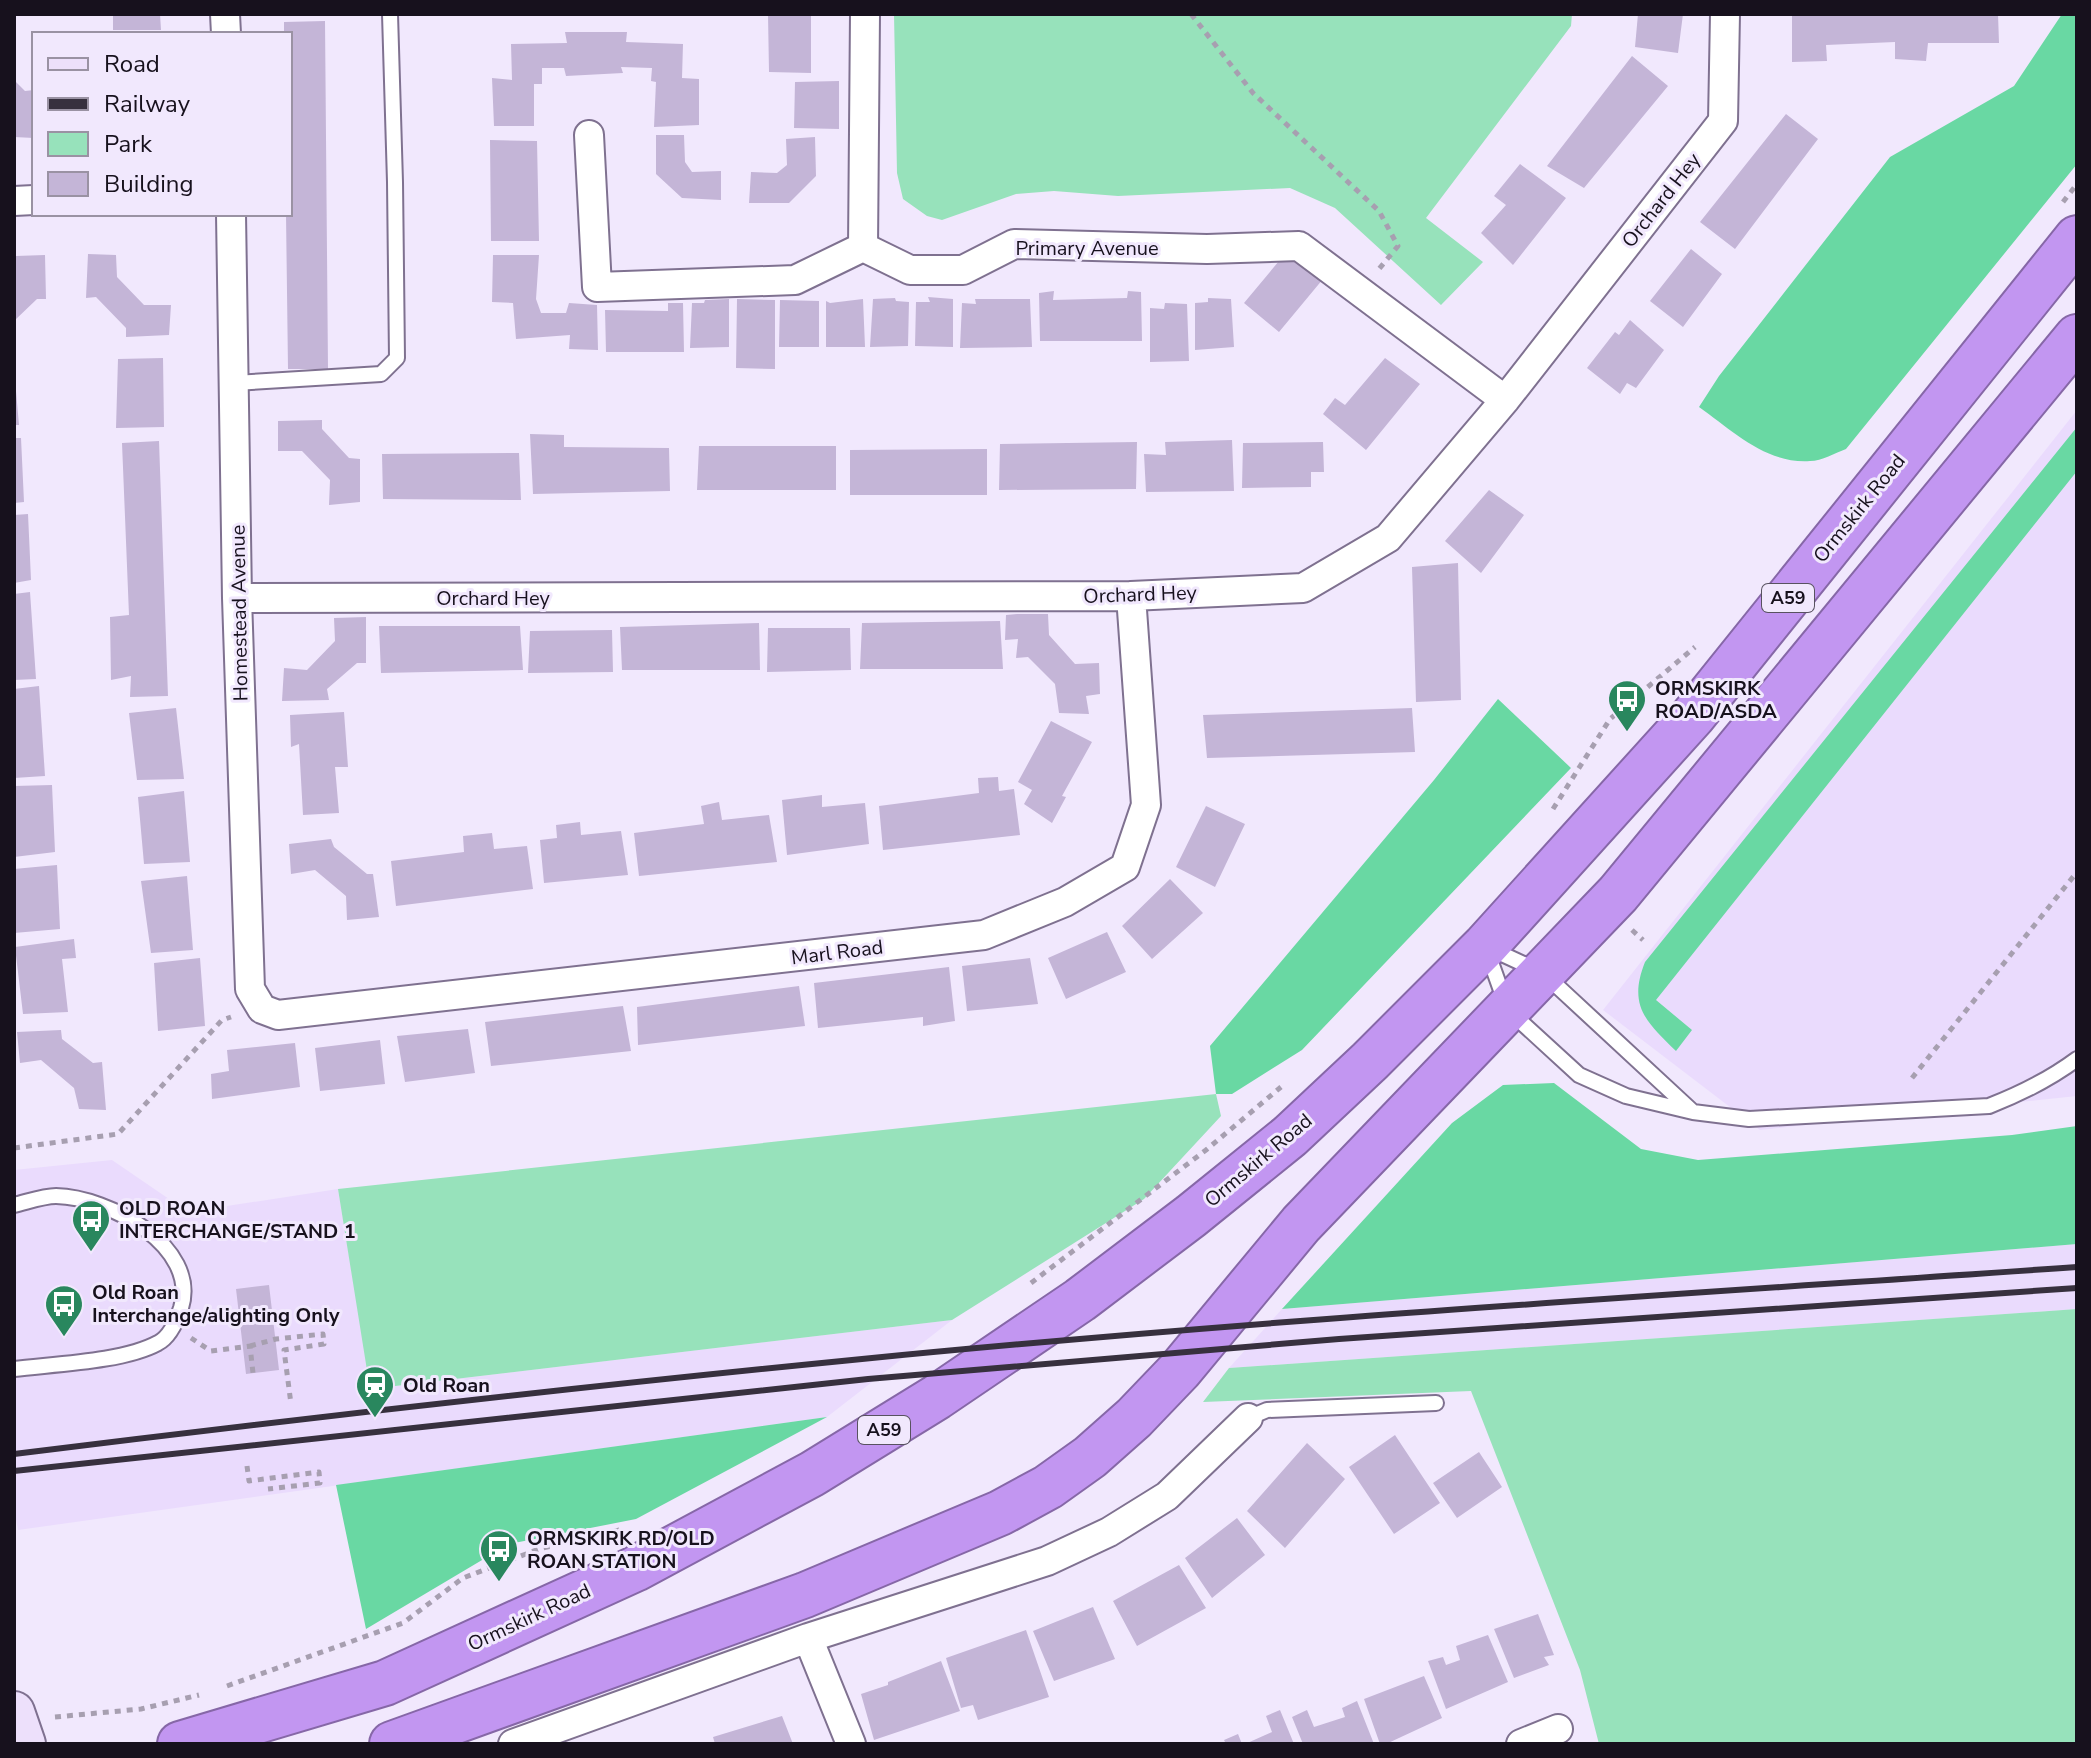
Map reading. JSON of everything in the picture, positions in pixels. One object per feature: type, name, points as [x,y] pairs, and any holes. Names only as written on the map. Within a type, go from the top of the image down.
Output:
[{"type":"highway","name":"Ormskirk Road","points":[[180,1744],[385,1683],[635,1569],[812,1474],[937,1397],[1080,1300],[1191,1216],[1302,1125],[1413,1020],[1485,946],[1693,716],[2069,220]]},
{"type":"highway","name":"A59","points":[[392,1744],[805,1595],[1000,1513],[1048,1487],[1090,1457],[1134,1418],[1180,1370],[1301,1224],[1618,894],[2077,337]]},
{"type":"street","points":[[589,135],[597,287],[795,280],[863,247],[865,14]]},
{"type":"street","name":"Orchard Hey","points":[[237,598],[1131,596],[1303,588],[1388,538],[1505,400],[1723,121],[1725,14]]},
{"type":"street","name":"Homestead Avenue","points":[[231,216],[237,598],[250,989],[262,1009]]},
{"type":"street","name":"Primary Avenue","points":[[863,247],[910,270],[963,270],[1014,244],[1207,249],[1299,246],[1505,400]]},
{"type":"street","name":"Marl Road","points":[[262,1009],[278,1015],[294,1014],[984,935],[1065,902],[1125,867],[1146,805],[1131,596]]},
{"type":"street","points":[[513,1744],[808,1638],[1047,1561],[1109,1532],[1167,1496],[1248,1418]]},
{"type":"street","points":[[808,1638],[851,1744]]},
{"type":"street","points":[[1521,1744],[1558,1729]]},
{"type":"lane","points":[[234,383],[381,374],[397,358],[390,14]]},
{"type":"lane","points":[[1485,946],[1543,973],[1693,1112]]},
{"type":"lane","points":[[1485,946],[1508,1010],[1579,1075],[1626,1096],[1693,1112],[1749,1119],[1989,1106],[2059,1073],[2077,1059]]},
{"type":"lane","points":[[2059,1073],[2077,1077]]},
{"type":"lane","points":[[14,1205],[53,1196],[78,1199],[120,1211],[160,1241],[178,1266],[185,1293],[173,1327],[162,1341],[138,1352],[14,1369]]},
{"type":"lane","points":[[1248,1418],[1267,1410],[1436,1403]]},
{"type":"path","points":[[1191,14],[1253,93],[1379,211],[1398,246],[1361,292]]},
{"type":"path","points":[[2069,220],[2077,184]]},
{"type":"path","points":[[1547,818],[1610,719],[1698,645]]},
{"type":"path","points":[[1912,1078],[2077,872]]},
{"type":"path","points":[[14,1148],[118,1134],[222,1020],[262,1009]]},
{"type":"path","points":[[1028,1284],[1206,1150],[1286,1083]]},
{"type":"path","points":[[173,1327],[211,1351],[323,1334],[324,1344],[284,1350],[291,1404]]},
{"type":"path","points":[[250,1346],[253,1373]]},
{"type":"path","points":[[247,1466],[249,1481],[319,1472],[320,1483],[268,1489]]},
{"type":"path","points":[[217,1690],[403,1623],[463,1578],[539,1549],[631,1527]]},
{"type":"path","points":[[19,1725],[141,1709],[202,1694]]},
{"type":"shaded area","points":[[2077,410],[2077,1096],[1760,1130],[1603,1010]]},
{"type":"shaded area","points":[[112,1160],[188,1212],[338,1189],[371,1389],[952,1320],[827,1417],[18,1530],[14,1509],[14,1170]]},
{"type":"shaded area","points":[[2077,1244],[2077,1309],[1229,1368],[1282,1309]]},
{"type":"green space","points":[[894,14],[1572,14],[1571,26],[1426,218],[1483,262],[1441,305],[1335,208],[1290,188],[1118,196],[1054,191],[1016,194],[942,220],[927,216],[903,199],[897,173]]},
{"type":"green space","points":[[2062,14],[2077,14],[2077,164],[1846,449],[1815,461],[1779,457],[1751,444],[1699,407],[1719,376],[1890,157],[2014,86]]},
{"type":"green space","points":[[2077,427],[2077,471],[1656,1000],[1692,1030],[1676,1051],[1642,1011],[1638,990],[1645,962]]},
{"type":"green space","points":[[1498,699],[1571,768],[1302,1050],[1232,1094],[1216,1094],[1210,1046],[1434,780]]},
{"type":"green space","points":[[1554,1083],[1641,1149],[1698,1160],[2012,1135],[2077,1126],[2077,1244],[1282,1309],[1452,1123],[1503,1085]]},
{"type":"green space","points":[[1216,1094],[1221,1116],[1144,1199],[952,1320],[370,1389],[338,1189]]},
{"type":"green space","points":[[2077,1309],[2077,1744],[1599,1744],[1580,1670],[1471,1391],[1203,1402],[1229,1368]]},
{"type":"green space","points":[[827,1417],[636,1519],[509,1544],[366,1629],[336,1485]]},
{"type":"building","points":[[113,14],[160,14],[161,30],[113,30]]},
{"type":"building","points":[[768,14],[811,14],[811,73],[769,72]]},
{"type":"building","points":[[1638,14],[1683,14],[1678,53],[1635,47]]},
{"type":"building","points":[[1792,14],[1998,14],[1999,43],[1928,43],[1926,61],[1895,59],[1895,42],[1826,45],[1827,61],[1792,62]]},
{"type":"building","points":[[325,21],[328,369],[288,369],[286,216],[292,216],[292,32],[284,32],[284,22]]},
{"type":"building","points":[[565,32],[627,32],[626,42],[683,44],[682,78],[699,79],[699,125],[654,127],[656,82],[651,81],[652,68],[621,67],[623,73],[566,76],[564,68],[542,68],[542,84],[534,84],[534,126],[494,126],[492,78],[512,80],[511,44],[567,43]]},
{"type":"building","points":[[1632,56],[1668,86],[1584,188],[1547,166]]},
{"type":"building","points":[[14,80],[25,91],[32,90],[32,138],[14,137]]},
{"type":"building","points":[[839,81],[839,129],[794,128],[795,82]]},
{"type":"building","points":[[1786,114],[1818,139],[1735,249],[1700,222]]},
{"type":"building","points":[[656,135],[684,135],[685,162],[692,172],[721,171],[721,200],[682,198],[656,174]]},
{"type":"building","points":[[815,137],[816,176],[789,203],[749,203],[751,172],[777,173],[787,165],[786,139]]},
{"type":"building","points":[[490,140],[537,141],[539,241],[491,241]]},
{"type":"building","points":[[1520,164],[1566,198],[1513,265],[1481,233],[1506,205],[1494,196]]},
{"type":"building","points":[[1289,249],[1323,279],[1279,332],[1244,303]]},
{"type":"building","points":[[1691,249],[1722,274],[1683,327],[1650,301]]},
{"type":"building","points":[[88,254],[116,255],[117,277],[144,305],[171,305],[169,335],[126,337],[126,328],[96,297],[86,298]]},
{"type":"building","points":[[45,255],[46,299],[37,299],[14,321],[16,256]]},
{"type":"building","points":[[493,255],[539,255],[536,299],[541,313],[566,313],[569,303],[597,305],[598,350],[569,349],[570,335],[516,339],[513,303],[492,302]]},
{"type":"building","points":[[1054,291],[1053,300],[1127,298],[1128,291],[1141,292],[1142,341],[1040,341],[1039,293]]},
{"type":"building","points":[[928,297],[953,299],[953,347],[915,346],[916,302],[930,302]]},
{"type":"building","points":[[895,298],[896,301],[909,302],[908,346],[870,347],[873,299]]},
{"type":"building","points":[[1208,298],[1231,299],[1234,347],[1195,350],[1195,303],[1208,302]]},
{"type":"building","points":[[729,299],[729,347],[690,348],[692,303]]},
{"type":"building","points":[[737,299],[775,300],[775,369],[736,368]]},
{"type":"building","points":[[863,299],[865,347],[826,347],[826,301]]},
{"type":"building","points":[[975,299],[1030,299],[1032,347],[960,348],[962,303],[976,304]]},
{"type":"building","points":[[780,300],[819,301],[819,347],[779,347]]},
{"type":"building","points":[[668,303],[683,303],[684,352],[606,352],[605,310],[668,311]]},
{"type":"building","points":[[1165,303],[1187,304],[1189,361],[1150,362],[1150,308],[1164,309]]},
{"type":"building","points":[[1630,320],[1664,350],[1636,388],[1627,383],[1620,394],[1587,368],[1615,332],[1619,335]]},
{"type":"building","points":[[163,358],[164,427],[116,428],[118,359]]},
{"type":"building","points":[[1385,358],[1420,384],[1366,450],[1323,414],[1335,398],[1345,405]]},
{"type":"building","points":[[16,391],[19,425],[14,425]]},
{"type":"building","points":[[322,420],[322,429],[349,458],[360,459],[360,502],[329,505],[330,480],[302,451],[278,451],[278,421]]},
{"type":"building","points":[[530,434],[564,435],[564,447],[669,448],[670,491],[533,494]]},
{"type":"building","points":[[14,438],[21,438],[24,502],[14,503]]},
{"type":"building","points":[[1232,440],[1234,491],[1146,492],[1144,454],[1166,455],[1165,442]]},
{"type":"building","points":[[159,441],[168,696],[130,697],[131,676],[111,680],[110,617],[129,615],[122,443]]},
{"type":"building","points":[[1137,442],[1136,489],[999,490],[1000,444]]},
{"type":"building","points":[[1323,442],[1324,472],[1311,472],[1311,487],[1242,488],[1243,443]]},
{"type":"building","points":[[699,446],[836,446],[836,490],[697,490]]},
{"type":"building","points":[[987,449],[987,495],[850,495],[850,450]]},
{"type":"building","points":[[519,453],[521,500],[383,499],[382,454]]},
{"type":"building","points":[[1489,490],[1524,515],[1481,573],[1445,541]]},
{"type":"building","points":[[28,514],[31,580],[14,583],[14,515]]},
{"type":"building","points":[[1458,563],[1461,700],[1416,702],[1412,567]]},
{"type":"building","points":[[30,592],[36,679],[14,680],[14,594]]},
{"type":"building","points":[[1048,614],[1049,635],[1075,664],[1099,663],[1100,694],[1086,696],[1089,714],[1059,713],[1055,684],[1028,657],[1016,658],[1018,639],[1005,640],[1006,615]]},
{"type":"building","points":[[366,617],[366,663],[357,663],[327,689],[329,700],[282,701],[284,668],[307,670],[335,641],[334,618]]},
{"type":"building","points":[[1000,621],[1003,669],[860,669],[862,623]]},
{"type":"building","points":[[759,623],[760,670],[622,670],[620,627]]},
{"type":"building","points":[[379,626],[520,626],[523,670],[381,673]]},
{"type":"building","points":[[768,628],[850,628],[851,670],[767,672]]},
{"type":"building","points":[[612,630],[613,672],[528,673],[530,631]]},
{"type":"building","points":[[39,686],[45,776],[14,778],[14,689]]},
{"type":"building","points":[[176,708],[184,779],[137,780],[129,713]]},
{"type":"building","points":[[1412,708],[1415,752],[1207,758],[1203,715]]},
{"type":"building","points":[[344,712],[348,767],[335,767],[339,813],[303,815],[299,744],[291,747],[290,715]]},
{"type":"building","points":[[1051,721],[1092,742],[1062,796],[1066,797],[1052,823],[1024,804],[1032,790],[1018,782]]},
{"type":"building","points":[[998,777],[999,791],[1014,789],[1020,835],[883,850],[879,806],[979,793],[978,778]]},
{"type":"building","points":[[52,785],[55,852],[14,857],[14,786]]},
{"type":"building","points":[[184,791],[190,862],[144,864],[138,797]]},
{"type":"building","points":[[822,795],[822,807],[865,803],[869,844],[787,855],[782,800]]},
{"type":"building","points":[[719,802],[722,820],[769,815],[777,862],[639,876],[634,833],[704,824],[701,806]]},
{"type":"building","points":[[1206,806],[1245,824],[1215,887],[1176,867]]},
{"type":"building","points":[[580,822],[581,835],[621,831],[628,875],[544,883],[540,840],[557,838],[556,825]]},
{"type":"building","points":[[492,833],[494,849],[527,846],[533,889],[396,906],[391,861],[464,852],[463,836]]},
{"type":"building","points":[[331,839],[334,847],[367,874],[373,874],[379,917],[347,920],[346,896],[315,870],[291,874],[289,844]]},
{"type":"building","points":[[57,865],[60,929],[14,933],[14,869]]},
{"type":"building","points":[[187,876],[193,950],[151,953],[141,881]]},
{"type":"building","points":[[1170,879],[1203,913],[1152,959],[1122,926]]},
{"type":"building","points":[[1107,932],[1126,972],[1066,999],[1048,958]]},
{"type":"building","points":[[74,939],[76,958],[62,959],[68,1012],[23,1014],[15,947]]},
{"type":"building","points":[[200,958],[205,1026],[158,1031],[154,963]]},
{"type":"building","points":[[1030,958],[1038,1004],[967,1011],[962,966]]},
{"type":"building","points":[[949,967],[955,1021],[923,1026],[923,1017],[818,1028],[814,983]]},
{"type":"building","points":[[799,986],[805,1026],[638,1045],[637,1007]]},
{"type":"building","points":[[623,1006],[631,1051],[491,1066],[485,1022]]},
{"type":"building","points":[[468,1029],[475,1073],[405,1082],[397,1036]]},
{"type":"building","points":[[61,1030],[62,1039],[93,1063],[102,1062],[106,1110],[79,1109],[74,1088],[41,1060],[20,1063],[17,1032]]},
{"type":"building","points":[[380,1040],[385,1084],[320,1091],[315,1048]]},
{"type":"building","points":[[295,1043],[300,1087],[212,1099],[211,1074],[229,1071],[227,1050]]},
{"type":"building","points":[[269,1285],[279,1370],[246,1374],[236,1289]]},
{"type":"building","points":[[1395,1435],[1440,1503],[1394,1534],[1349,1467]]},
{"type":"building","points":[[1307,1443],[1345,1479],[1285,1548],[1247,1511]]},
{"type":"building","points":[[1479,1452],[1502,1487],[1457,1518],[1433,1483]]},
{"type":"building","points":[[1237,1518],[1265,1555],[1212,1598],[1185,1558]]},
{"type":"building","points":[[1179,1565],[1206,1608],[1137,1646],[1113,1601]]},
{"type":"building","points":[[1093,1607],[1115,1659],[1054,1681],[1033,1631]]},
{"type":"building","points":[[1538,1614],[1554,1655],[1544,1657],[1549,1665],[1514,1678],[1494,1629]]},
{"type":"building","points":[[1026,1630],[1049,1697],[978,1720],[973,1705],[961,1708],[946,1658]]},
{"type":"building","points":[[1488,1635],[1508,1682],[1446,1709],[1428,1661],[1443,1657],[1446,1665],[1460,1660],[1456,1646]]},
{"type":"building","points":[[941,1661],[960,1711],[874,1740],[861,1694]]},
{"type":"building","points":[[1424,1676],[1442,1718],[1380,1744],[1364,1699]]},
{"type":"building","points":[[1357,1701],[1374,1744],[1303,1744],[1292,1717],[1307,1710],[1314,1727],[1345,1717],[1342,1708]]},
{"type":"building","points":[[1280,1710],[1294,1744],[1245,1744],[1272,1732],[1266,1716]]},
{"type":"building","points":[[782,1716],[793,1744],[715,1744],[713,1737]]},
{"type":"building","points":[[1238,1734],[1242,1744],[1226,1744],[1224,1740]]},
{"type":"railway","points":[[14,1454],[544,1392],[1014,1345],[1469,1308],[2077,1267]]},
{"type":"railway","points":[[14,1471],[868,1379],[1339,1339],[2077,1288]]},
{"type":"place","name":"ORMSKIRK ROAD/ASDA","points":[[1627,733]]},
{"type":"place","name":"OLD ROAN INTERCHANGE/STAND 1","points":[[91,1253]]},
{"type":"place","name":"Old Roan Interchange/alighting Only","points":[[64,1338]]},
{"type":"place","name":"Old Roan","points":[[375,1419]]},
{"type":"place","name":"ORMSKIRK RD/OLD ROAN STATION","points":[[499,1583]]}]
